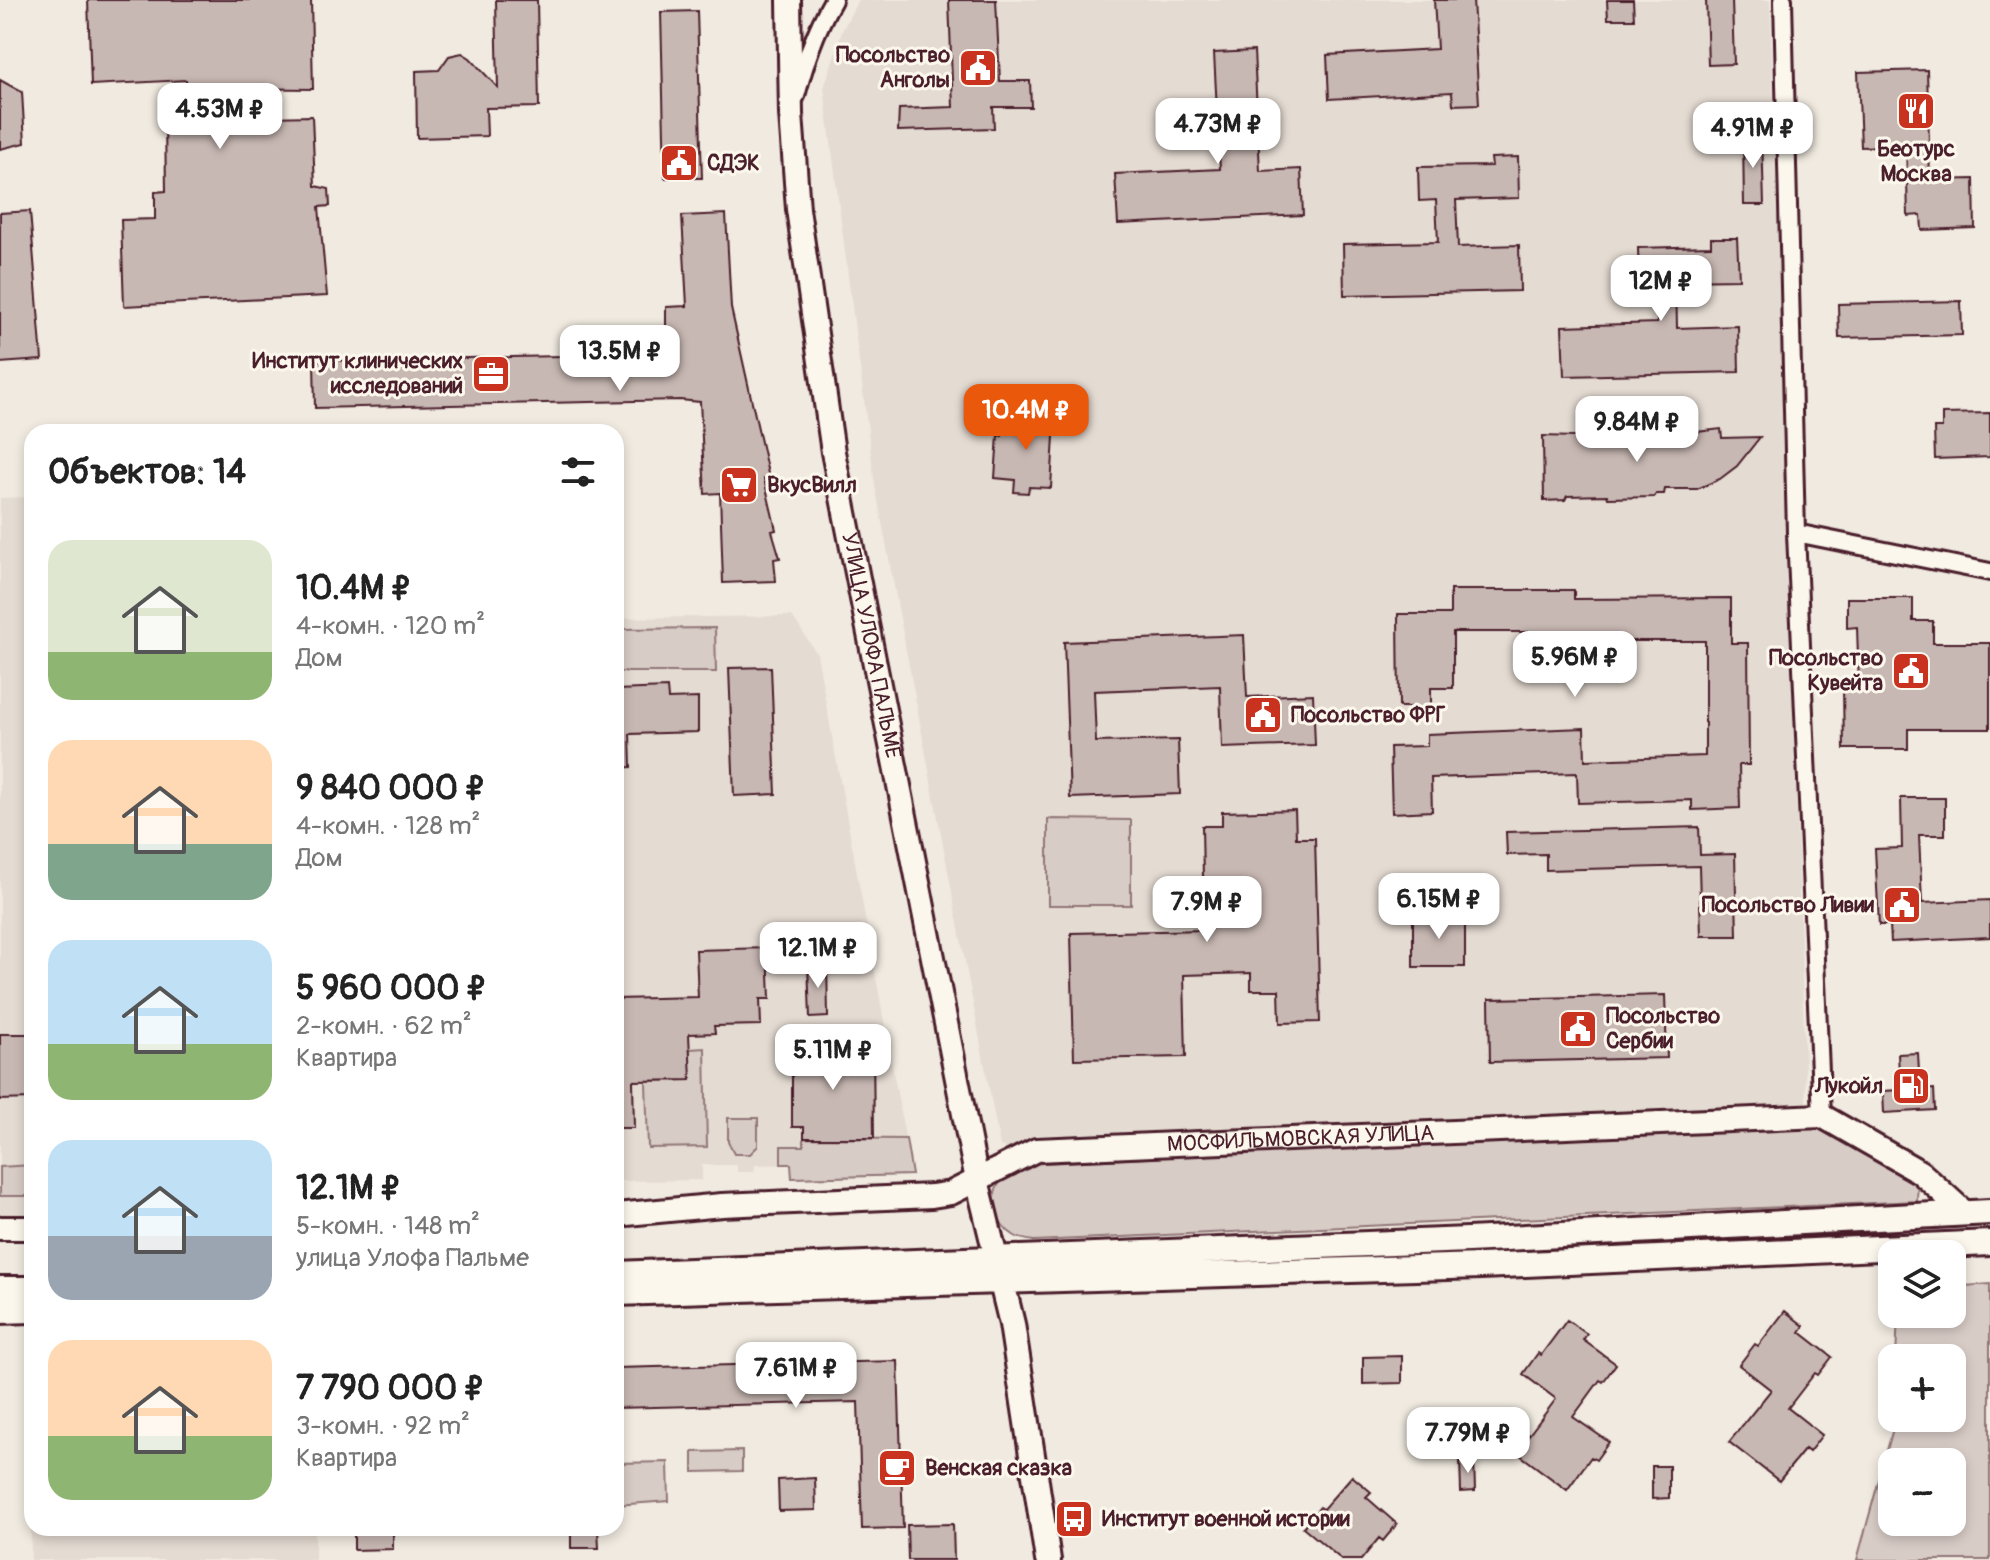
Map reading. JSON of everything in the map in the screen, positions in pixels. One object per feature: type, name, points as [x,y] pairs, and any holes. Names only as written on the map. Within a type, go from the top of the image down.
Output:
[{"type":"main road","points":[[624,1293],[1990,1212]]},
{"type":"main road","points":[[624,1274],[1481,1266],[1990,1243]]},
{"type":"main road","points":[[999,1271],[1012,1324],[1048,1560]]},
{"type":"main road","points":[[0,1289],[24,1289]]},
{"type":"main road","points":[[0,1311],[24,1310]]},
{"type":"street","name":"УЛИЦА УЛОФА ПАЛЬМЕ","points":[[789,0],[791,114],[798,209],[833,452],[977,1180],[999,1271]]},
{"type":"street","points":[[791,114],[805,62],[833,0]]},
{"type":"street","points":[[1783,0],[1796,533],[1822,1116],[1920,1172],[1964,1212]]},
{"type":"street","points":[[1796,533],[1990,572]]},
{"type":"street","name":"МОСФИЛЬМОВСКАЯ УЛИЦА","points":[[624,1214],[722,1205],[932,1196],[951,1193],[1036,1150],[1822,1116]]},
{"type":"street","points":[[0,1228],[24,1228]]},
{"type":"shaded area","points":[[858,0],[1770,0],[1806,1101],[1799,1111],[1034,1135],[1028,1147],[1016,1153],[1000,1146],[875,485],[824,88],[843,29]]},
{"type":"shaded area","points":[[24,497],[24,1219],[0,1220],[0,498]]},
{"type":"shaded area","points":[[792,616],[817,654],[912,1175],[792,1178],[791,1164],[755,1165],[754,1172],[737,1172],[737,1165],[702,1165],[702,1180],[624,1181],[624,618]]},
{"type":"shaded area","points":[[715,628],[716,672],[624,672],[624,629]]},
{"type":"shaded area","points":[[1048,819],[1131,820],[1131,905],[1048,905]]},
{"type":"shaded area","points":[[705,1048],[707,1147],[648,1148],[646,1081],[690,1080],[690,1049]]},
{"type":"shaded area","points":[[728,1118],[758,1118],[758,1146],[750,1154],[734,1154],[728,1142]]},
{"type":"shaded area","points":[[1821,1124],[1918,1181],[1917,1201],[1034,1241],[1019,1238],[1008,1231],[998,1217],[994,1201],[1003,1179],[1025,1164]]},
{"type":"shaded area","points":[[804,1138],[906,1139],[912,1175],[792,1178],[791,1164],[781,1164],[781,1146],[804,1146]]},
{"type":"shaded area","points":[[24,1166],[24,1196],[0,1196],[0,1167]]},
{"type":"shaded area","points":[[1990,1284],[1990,1560],[1857,1560],[1878,1483],[1878,1536],[1966,1536],[1966,1448],[1888,1448],[1892,1432],[1966,1432],[1966,1344],[1897,1344],[1897,1328],[1966,1328],[1966,1286]]},
{"type":"shaded area","points":[[742,1451],[742,1471],[693,1472],[693,1452]]},
{"type":"shaded area","points":[[668,1462],[669,1501],[624,1504],[624,1463]]},
{"type":"shaded area","points":[[31,1536],[315,1536],[315,1560],[31,1560]]},
{"type":"building","points":[[88,0],[311,0],[313,89],[223,88],[224,118],[312,116],[315,186],[329,189],[330,206],[319,207],[327,296],[124,306],[121,220],[155,219],[155,192],[166,191],[165,119],[186,118],[186,80],[91,85]]},
{"type":"building","points":[[496,0],[537,0],[539,107],[486,108],[487,136],[417,138],[416,71],[439,70],[449,56],[462,53],[498,88]]},
{"type":"building","points":[[949,0],[996,0],[1000,81],[1030,81],[1031,107],[993,107],[994,128],[898,131],[899,109],[953,107]]},
{"type":"building","points":[[1434,0],[1473,0],[1479,104],[1453,105],[1452,92],[1329,99],[1327,55],[1437,49]]},
{"type":"building","points":[[1607,0],[1633,0],[1634,19],[1608,19]]},
{"type":"building","points":[[1706,0],[1732,0],[1734,64],[1708,65]]},
{"type":"building","points":[[697,11],[702,178],[665,178],[661,12]]},
{"type":"building","points":[[1254,51],[1260,171],[1301,169],[1303,215],[1118,224],[1115,174],[1220,169],[1214,53]]},
{"type":"building","points":[[1927,70],[1930,180],[1974,179],[1975,228],[1922,230],[1921,215],[1908,216],[1906,145],[1861,147],[1858,72]]},
{"type":"building","points":[[0,80],[22,92],[25,143],[0,149]]},
{"type":"building","points":[[1743,135],[1762,135],[1764,205],[1744,205]]},
{"type":"building","points":[[1518,157],[1519,198],[1456,200],[1458,247],[1519,245],[1520,291],[1344,295],[1343,244],[1438,242],[1436,200],[1419,201],[1418,167],[1492,166],[1491,158]]},
{"type":"building","points":[[30,211],[42,360],[0,363],[0,213]]},
{"type":"building","points":[[726,214],[731,308],[769,478],[764,479],[776,530],[772,531],[780,558],[774,559],[776,581],[723,583],[720,493],[705,494],[700,402],[315,408],[314,361],[666,354],[666,307],[687,306],[682,216]]},
{"type":"building","points":[[1711,238],[1737,238],[1739,279],[1676,280],[1677,328],[1738,326],[1739,372],[1564,376],[1562,326],[1657,323],[1656,281],[1639,282],[1638,248],[1711,246]]},
{"type":"building","points":[[1961,301],[1962,335],[1839,338],[1838,304]]},
{"type":"building","points":[[1990,413],[1990,457],[1935,459],[1934,428],[1942,428],[1942,414]]},
{"type":"building","points":[[1004,416],[1055,419],[1051,488],[1029,487],[1028,493],[1014,492],[1015,480],[995,478],[998,435],[1002,436]]},
{"type":"building","points":[[1609,429],[1632,429],[1632,437],[1652,436],[1652,440],[1677,440],[1697,435],[1697,432],[1721,429],[1722,438],[1760,437],[1737,466],[1720,479],[1697,489],[1665,489],[1664,494],[1654,497],[1567,496],[1565,500],[1544,501],[1543,436],[1609,438]]},
{"type":"building","points":[[1450,590],[1574,590],[1574,599],[1731,598],[1731,643],[1748,643],[1749,765],[1739,765],[1740,808],[1692,810],[1692,800],[1578,803],[1577,773],[1431,778],[1432,811],[1392,813],[1390,747],[1427,746],[1427,734],[1584,728],[1585,760],[1705,756],[1705,641],[1571,641],[1571,632],[1453,632],[1453,688],[1431,688],[1431,707],[1399,707],[1398,614],[1450,614]]},
{"type":"building","points":[[1847,598],[1913,598],[1913,621],[1933,621],[1933,643],[1990,643],[1990,729],[1908,729],[1908,749],[1844,749],[1843,688],[1859,688],[1857,627],[1847,628]]},
{"type":"building","points":[[1244,635],[1247,697],[1313,694],[1315,745],[1222,748],[1220,686],[1094,691],[1096,742],[1178,740],[1180,794],[1070,798],[1064,642]]},
{"type":"building","points":[[771,667],[776,794],[734,796],[729,668]]},
{"type":"building","points":[[667,688],[668,699],[698,698],[698,732],[630,734],[631,767],[624,767],[624,690]]},
{"type":"building","points":[[1901,798],[1945,798],[1945,835],[1919,835],[1922,903],[1990,900],[1990,937],[1891,942],[1890,925],[1879,925],[1875,849],[1902,848]]},
{"type":"building","points":[[1295,810],[1296,838],[1315,838],[1320,1022],[1280,1023],[1279,990],[1251,990],[1251,973],[1184,975],[1186,1057],[1074,1059],[1071,933],[1204,930],[1202,826],[1222,826],[1222,812]]},
{"type":"building","points":[[1699,827],[1700,855],[1735,854],[1737,936],[1701,936],[1699,866],[1546,870],[1546,854],[1507,855],[1506,832]]},
{"type":"building","points":[[1413,915],[1465,915],[1465,967],[1413,967]]},
{"type":"building","points":[[768,948],[770,999],[760,999],[761,1025],[714,1026],[715,1033],[689,1034],[691,1080],[633,1081],[634,1128],[624,1128],[624,999],[698,997],[696,950]]},
{"type":"building","points":[[808,963],[827,963],[828,1017],[810,1018]]},
{"type":"building","name":"Посольство Сербии","points":[[1665,995],[1667,1058],[1490,1062],[1489,999]]},
{"type":"building","points":[[0,1034],[24,1034],[24,1099],[0,1100]]},
{"type":"building","points":[[792,1047],[873,1047],[874,1138],[804,1138],[804,1127],[792,1127]]},
{"type":"building","points":[[1918,1053],[1920,1090],[1934,1089],[1935,1110],[1884,1113],[1883,1091],[1900,1090],[1898,1054]]},
{"type":"building","points":[[1785,1311],[1804,1326],[1800,1332],[1832,1357],[1818,1375],[1815,1373],[1788,1408],[1822,1435],[1809,1452],[1805,1449],[1779,1481],[1729,1442],[1771,1390],[1739,1365]]},
{"type":"building","points":[[1567,1320],[1587,1334],[1583,1340],[1616,1364],[1573,1417],[1609,1442],[1596,1460],[1591,1457],[1567,1490],[1516,1452],[1556,1399],[1523,1374]]},
{"type":"building","points":[[1402,1356],[1402,1383],[1363,1384],[1363,1357]]},
{"type":"building","points":[[898,1361],[903,1528],[862,1529],[858,1402],[624,1408],[624,1368]]},
{"type":"building","points":[[1474,1458],[1475,1491],[1461,1492],[1460,1459]]},
{"type":"building","points":[[1652,1466],[1669,1466],[1669,1498],[1652,1499]]},
{"type":"building","points":[[1352,1476],[1371,1492],[1366,1497],[1397,1524],[1383,1541],[1379,1538],[1361,1560],[1342,1560],[1303,1527]]},
{"type":"building","points":[[815,1478],[816,1510],[779,1511],[778,1480]]},
{"type":"building","points":[[953,1524],[954,1560],[908,1560],[907,1525]]},
{"type":"building","points":[[354,1536],[393,1536],[393,1549],[354,1550]]},
{"type":"building","points":[[571,1536],[598,1536],[599,1548],[571,1548]]},
{"type":"place","name":"Посольство Анголы","points":[[978,68]]},
{"type":"place","name":"Беотурс Москва","points":[[1916,111]]},
{"type":"place","name":"СДЭК","points":[[679,163]]},
{"type":"place","name":"Институт клинических исследований","points":[[491,374]]},
{"type":"place","name":"ВкусВилл","points":[[739,485]]},
{"type":"place","name":"Посольство Кувейта","points":[[1911,671]]},
{"type":"place","name":"Посольство ФРГ","points":[[1263,715]]},
{"type":"place","name":"Посольство Ливии","points":[[1902,905]]},
{"type":"place","name":"Посольство Сербии","points":[[1578,1029]]},
{"type":"place","name":"Лукойл","points":[[1911,1086]]},
{"type":"place","name":"Венская сказка","points":[[897,1468]]},
{"type":"place","name":"Институт военной истории","points":[[1074,1519]]}]
